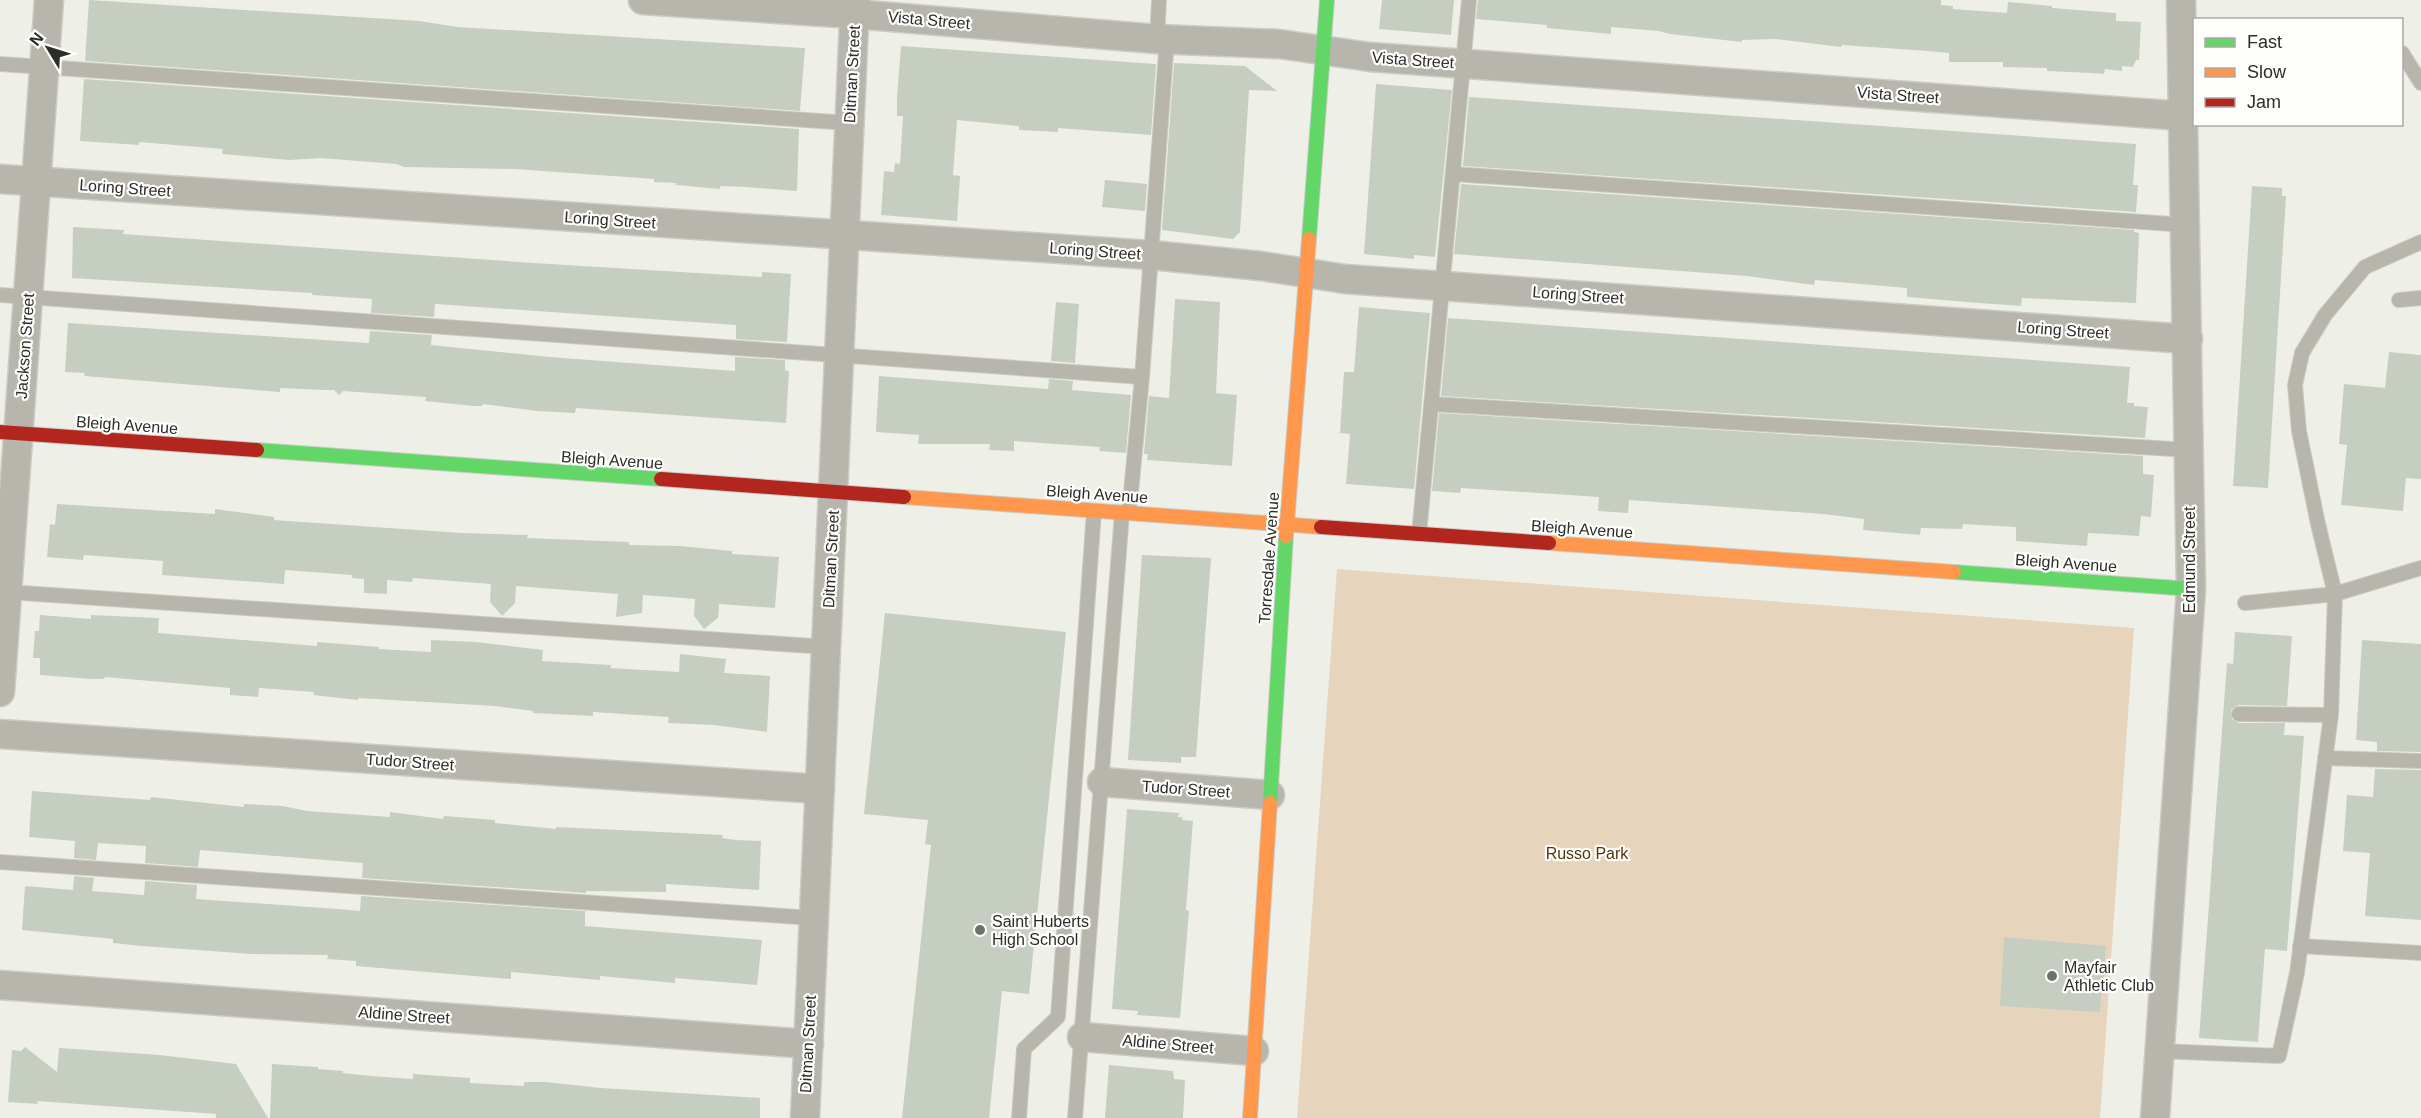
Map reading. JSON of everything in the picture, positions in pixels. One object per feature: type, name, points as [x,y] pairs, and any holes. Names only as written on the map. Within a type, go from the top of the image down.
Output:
[{"type":"street","name":"Jackson Street","points":[[0,693],[8,592],[14,296],[35,182],[49,0]]},
{"type":"street","name":"Vista Street","points":[[643,0],[855,7],[1162,39],[1279,44],[1370,57],[2183,116]]},
{"type":"street","name":"Torresdale Avenue","points":[[1250,1118],[1305,274],[1327,0]]},
{"type":"street","name":"Edmund Street","points":[[2155,1118],[2191,589],[2181,0]]},
{"type":"street","name":"Ditman Street","points":[[805,1118],[855,7]]},
{"type":"street","name":"Loring Street","points":[[0,179],[1151,255],[1260,266],[1344,279],[2188,339]]},
{"type":"street","name":"Bleigh Avenue","points":[[10,433],[2191,589]]},
{"type":"street","name":"Tudor Street","points":[[0,734],[820,789]]},
{"type":"street","name":"Tudor Street","points":[[1102,783],[1270,795]]},
{"type":"street","name":"Aldine Street","points":[[0,985],[809,1044]]},
{"type":"street","name":"Aldine Street","points":[[1082,1037],[1254,1051]]},
{"type":"lane","points":[[1075,1118],[1126,513],[1142,377],[1162,39],[1159,0]]},
{"type":"lane","points":[[1419,534],[1469,0]]},
{"type":"lane","points":[[2403,55],[2421,83]]},
{"type":"lane","points":[[0,64],[849,123]]},
{"type":"lane","points":[[1453,174],[2186,225]]},
{"type":"lane","points":[[2159,1050],[2279,1056],[2300,946],[2331,715],[2335,594],[2299,431],[2295,385],[2302,353],[2325,315],[2365,267],[2421,242]]},
{"type":"lane","points":[[14,296],[1142,377]]},
{"type":"lane","points":[[2399,300],[2421,298]]},
{"type":"lane","points":[[1432,404],[2189,450]]},
{"type":"lane","points":[[1019,1118],[1024,1049],[1058,1017],[1094,511]]},
{"type":"lane","points":[[2245,603],[2335,594],[2421,568]]},
{"type":"lane","points":[[8,592],[827,647]]},
{"type":"lane","points":[[2239,714],[2331,715]]},
{"type":"lane","points":[[2325,758],[2421,761]]},
{"type":"lane","points":[[0,862],[813,918]]},
{"type":"lane","points":[[2300,946],[2421,953]]},
{"type":"green space","name":"Russo Park","points":[[1337,569],[2134,628],[2100,1118],[1297,1118]]},
{"type":"building","points":[[89,0],[419,21],[458,27],[805,48],[800,111],[85,61]]},
{"type":"building","points":[[1382,0],[1454,0],[1451,35],[1379,29]]},
{"type":"building","points":[[1478,0],[1941,0],[1941,5],[1953,6],[1953,9],[2007,13],[2008,2],[2116,13],[2116,21],[2141,22],[2139,60],[2136,60],[2133,67],[2122,66],[2122,71],[2105,69],[2104,74],[2047,71],[2047,68],[2003,67],[2003,62],[1949,62],[1949,53],[1928,51],[1842,45],[1841,47],[1775,39],[1742,40],[1742,42],[1611,27],[1611,34],[1547,28],[1547,25],[1476,19]]},
{"type":"building","points":[[901,46],[1156,64],[1151,135],[1058,128],[1058,132],[1019,130],[1019,126],[957,120],[953,175],[960,176],[957,221],[881,215],[884,171],[894,172],[895,163],[900,164],[903,116],[897,116],[897,97]]},
{"type":"building","points":[[1174,63],[1245,66],[1277,91],[1249,90],[1240,232],[1233,239],[1162,230]]},
{"type":"building","points":[[84,79],[799,129],[797,191],[720,186],[720,189],[654,182],[654,179],[515,169],[404,167],[396,164],[321,158],[289,160],[222,154],[223,149],[139,142],[139,145],[80,141]]},
{"type":"building","points":[[1376,84],[1452,90],[1435,257],[1414,255],[1414,259],[1364,254]]},
{"type":"building","points":[[1469,97],[2136,144],[2133,185],[2138,185],[2136,212],[1463,166]]},
{"type":"building","points":[[1105,180],[1147,184],[1145,211],[1102,207]]},
{"type":"building","points":[[1461,184],[2134,230],[2139,233],[2136,303],[2022,298],[2021,306],[1979,303],[1907,297],[1907,288],[1815,280],[1814,285],[1747,276],[1454,254]]},
{"type":"building","points":[[2252,186],[2282,188],[2282,196],[2286,196],[2268,488],[2233,486]]},
{"type":"building","points":[[73,227],[124,230],[123,234],[534,263],[762,277],[762,272],[791,274],[787,342],[736,339],[736,325],[435,304],[434,317],[371,313],[372,299],[72,278]]},
{"type":"building","points":[[1175,299],[1220,302],[1216,393],[1237,395],[1232,466],[1147,460],[1148,454],[1144,454],[1149,396],[1169,398]]},
{"type":"building","points":[[1056,302],[1079,304],[1075,363],[1051,361]]},
{"type":"building","points":[[1359,307],[1430,313],[1414,489],[1346,484],[1350,434],[1340,433],[1344,372],[1354,372]]},
{"type":"building","points":[[1448,318],[2130,367],[2127,403],[2148,407],[2145,438],[1441,396]]},
{"type":"building","points":[[68,323],[369,343],[370,331],[432,335],[431,345],[550,357],[735,371],[735,357],[785,360],[785,370],[789,371],[786,423],[576,408],[575,413],[537,411],[483,404],[474,406],[425,401],[426,397],[343,391],[339,395],[334,390],[280,388],[280,392],[84,376],[85,373],[65,372]]},
{"type":"building","points":[[2389,352],[2421,355],[2421,479],[2406,478],[2403,511],[2341,505],[2347,445],[2339,444],[2344,384],[2385,388]]},
{"type":"building","points":[[879,376],[1048,389],[1049,379],[1073,381],[1072,390],[1131,395],[1126,453],[1099,451],[1100,447],[1014,441],[1014,451],[989,450],[990,444],[918,444],[919,435],[876,432]]},
{"type":"building","points":[[1439,413],[2143,456],[2143,474],[2154,475],[2151,517],[2141,516],[2139,536],[2088,533],[2087,546],[2016,541],[2016,527],[1963,524],[1962,529],[1921,528],[1920,535],[1863,530],[1864,519],[1823,514],[1629,500],[1628,513],[1598,511],[1599,497],[1461,488],[1460,493],[1432,491]]},
{"type":"building","points":[[57,504],[215,514],[215,509],[274,517],[274,520],[461,533],[528,535],[527,538],[629,542],[629,545],[680,546],[732,551],[732,554],[779,557],[775,608],[719,604],[718,618],[704,629],[694,616],[695,599],[643,595],[642,613],[616,617],[618,594],[516,586],[515,603],[502,616],[490,602],[491,584],[413,578],[412,582],[387,580],[387,594],[364,593],[364,579],[352,578],[352,575],[285,570],[284,584],[162,575],[163,561],[84,555],[83,560],[47,557],[50,524],[55,525]]},
{"type":"building","points":[[1142,555],[1211,558],[1196,757],[1181,757],[1181,763],[1128,760]]},
{"type":"building","name":"Saint Huberts High School","points":[[885,613],[1066,632],[1029,994],[1002,991],[989,1118],[902,1118],[931,845],[925,844],[928,820],[864,814]]},
{"type":"building","points":[[40,615],[91,619],[91,615],[159,618],[158,633],[317,646],[317,642],[431,652],[431,640],[476,642],[543,650],[542,661],[611,665],[610,668],[679,672],[680,654],[726,659],[724,673],[770,676],[767,732],[714,725],[668,723],[669,717],[593,712],[593,716],[533,713],[533,711],[495,706],[358,698],[358,700],[313,695],[314,692],[259,688],[258,697],[230,695],[230,688],[105,677],[104,679],[91,679],[40,675],[40,658],[33,658],[35,631],[39,631]]},
{"type":"building","points":[[2235,632],[2292,636],[2287,706],[2239,705],[2231,710],[2232,719],[2239,723],[2285,723],[2284,735],[2304,736],[2287,951],[2265,949],[2258,1042],[2199,1038],[2227,663],[2233,664]]},
{"type":"building","points":[[2362,640],[2421,644],[2421,752],[2377,751],[2377,742],[2356,740]]},
{"type":"building","points":[[2375,769],[2421,770],[2421,920],[2365,916],[2370,853],[2343,851],[2347,795],[2373,797]]},
{"type":"building","points":[[32,791],[150,800],[151,797],[244,807],[244,804],[283,806],[307,811],[390,817],[390,812],[443,819],[444,816],[495,820],[495,823],[556,829],[556,827],[723,835],[722,838],[761,841],[759,890],[666,884],[666,892],[586,891],[586,893],[362,878],[363,863],[200,850],[198,867],[145,863],[146,846],[98,843],[96,860],[74,858],[75,841],[29,837]]},
{"type":"building","points":[[1127,809],[1179,813],[1178,817],[1183,817],[1182,820],[1193,821],[1186,910],[1189,911],[1180,1018],[1137,1015],[1138,1011],[1112,1009]]},
{"type":"building","points":[[74,876],[94,878],[92,891],[144,895],[145,881],[197,885],[196,899],[360,911],[361,896],[585,911],[585,926],[762,940],[757,985],[675,978],[675,983],[600,976],[600,980],[511,972],[511,979],[356,966],[356,961],[327,959],[328,955],[252,954],[142,946],[113,943],[113,939],[22,930],[25,886],[73,890]]},
{"type":"building","name":"Mayfair Athletic Club","points":[[2004,937],[2106,946],[2100,1012],[2000,1006]]},
{"type":"building","points":[[25,1047],[57,1072],[59,1048],[160,1055],[236,1064],[268,1118],[216,1118],[216,1114],[37,1101],[38,1104],[8,1102],[12,1050],[21,1051]]},
{"type":"building","points":[[272,1064],[318,1067],[318,1069],[343,1071],[342,1073],[413,1079],[413,1074],[470,1078],[470,1083],[524,1086],[524,1082],[546,1082],[601,1088],[760,1098],[760,1118],[270,1118]]},
{"type":"building","points":[[1109,1065],[1173,1071],[1174,1079],[1185,1080],[1183,1118],[1105,1118]]},
{"type":"traffic: fast","points":[[1309,239],[1327,0]]},
{"type":"traffic: fast","points":[[257,450],[661,479]]},
{"type":"traffic: fast","points":[[1270,803],[1286,536]]},
{"type":"traffic: fast","points":[[1954,572],[2191,589]]},
{"type":"traffic: slow","points":[[1286,536],[1309,239]]},
{"type":"traffic: slow","points":[[904,497],[1321,527]]},
{"type":"traffic: slow","points":[[1549,543],[1954,572]]},
{"type":"traffic: slow","points":[[1250,1118],[1270,803]]},
{"type":"traffic: jam","points":[[0,432],[257,450]]},
{"type":"traffic: jam","points":[[661,479],[904,497]]},
{"type":"traffic: jam","points":[[1321,527],[1549,543]]},
{"type":"place","name":"Saint Huberts High School","points":[[980,930]]},
{"type":"place","name":"Mayfair Athletic Club","points":[[2052,976]]}]
